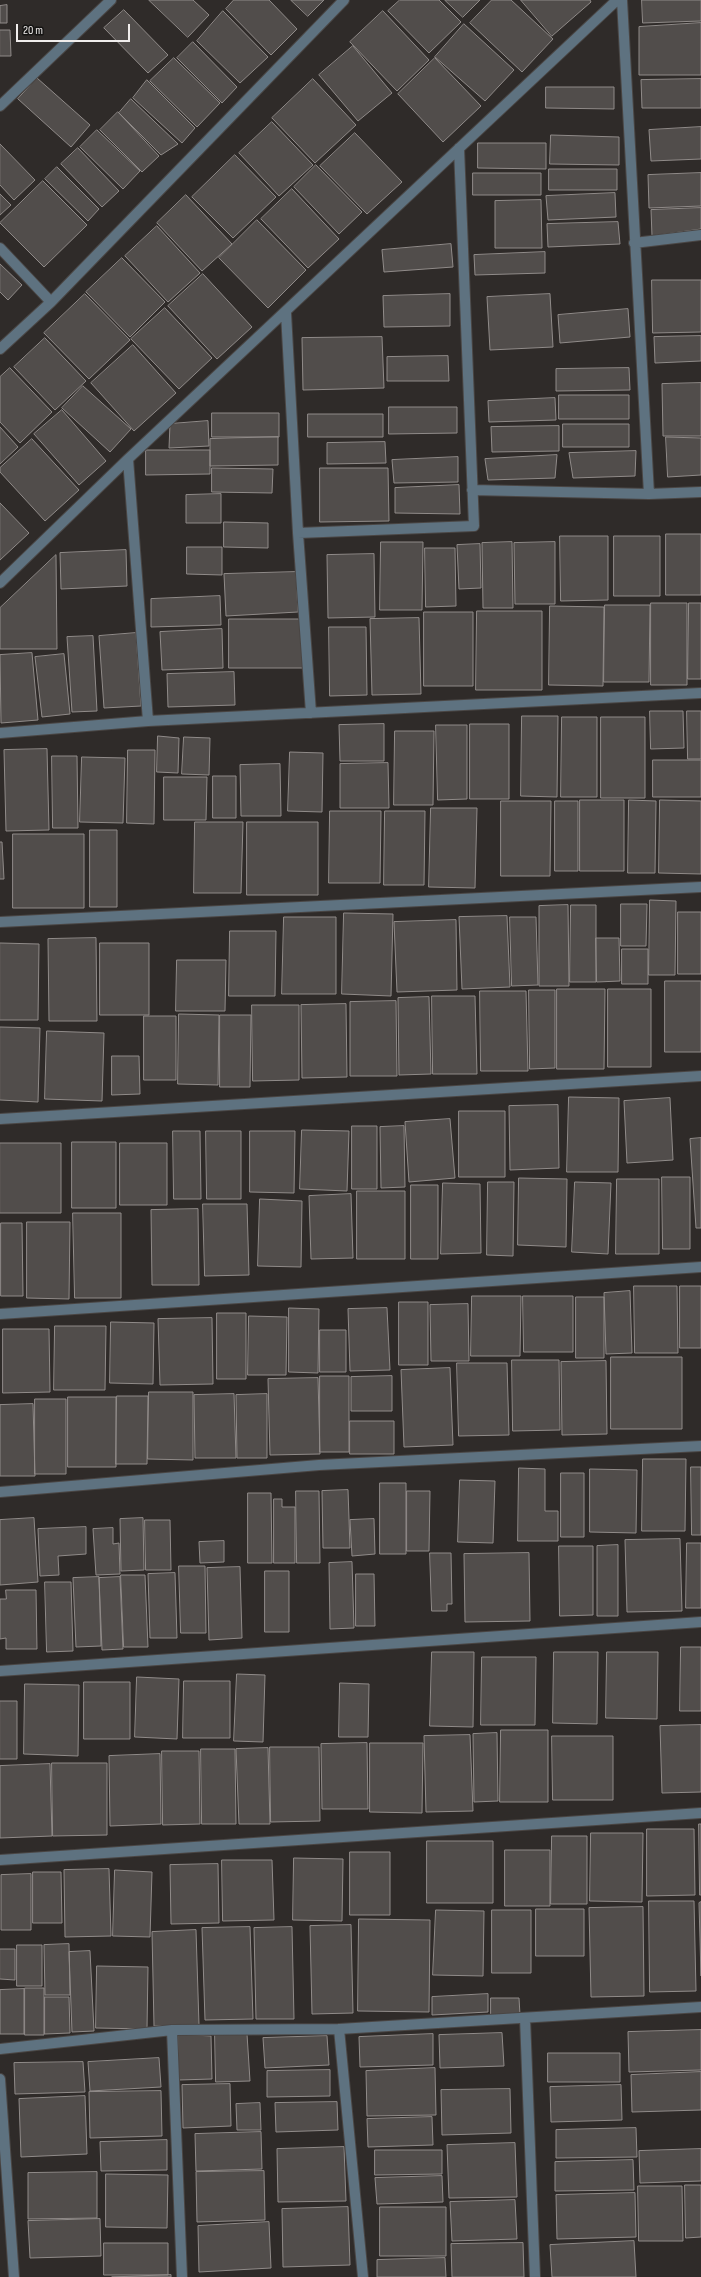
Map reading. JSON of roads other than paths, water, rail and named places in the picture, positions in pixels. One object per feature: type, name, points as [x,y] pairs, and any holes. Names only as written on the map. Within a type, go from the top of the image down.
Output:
[{"type":"street","points":[[0,106],[111,0]]},
{"type":"street","points":[[0,349],[51,302],[344,0]]},
{"type":"street","points":[[0,583],[128,459],[286,313],[617,0]]},
{"type":"street","points":[[622,0],[634,243],[649,494]]},
{"type":"street","points":[[298,533],[474,526],[459,148]]},
{"type":"street","points":[[634,243],[701,235]]},
{"type":"street","points":[[0,248],[51,302]]},
{"type":"street","points":[[286,313],[298,533],[311,713]]},
{"type":"street","points":[[128,459],[148,721]]},
{"type":"street","points":[[472,490],[649,494],[701,492]]},
{"type":"street","points":[[0,733],[148,721],[701,693]]},
{"type":"street","points":[[0,922],[701,887]]},
{"type":"street","points":[[0,1119],[701,1076]]},
{"type":"street","points":[[0,1314],[701,1267]]},
{"type":"street","points":[[0,1492],[319,1465],[701,1446]]},
{"type":"street","points":[[0,1671],[701,1622]]},
{"type":"street","points":[[0,1860],[701,1813]]},
{"type":"street","points":[[0,2049],[172,2030],[339,2029],[701,2007]]},
{"type":"street","points":[[525,2018],[535,2277]]},
{"type":"street","points":[[339,2029],[363,2277]]},
{"type":"street","points":[[172,2030],[182,2277]]},
{"type":"street","points":[[0,2079],[14,2277]]}]
